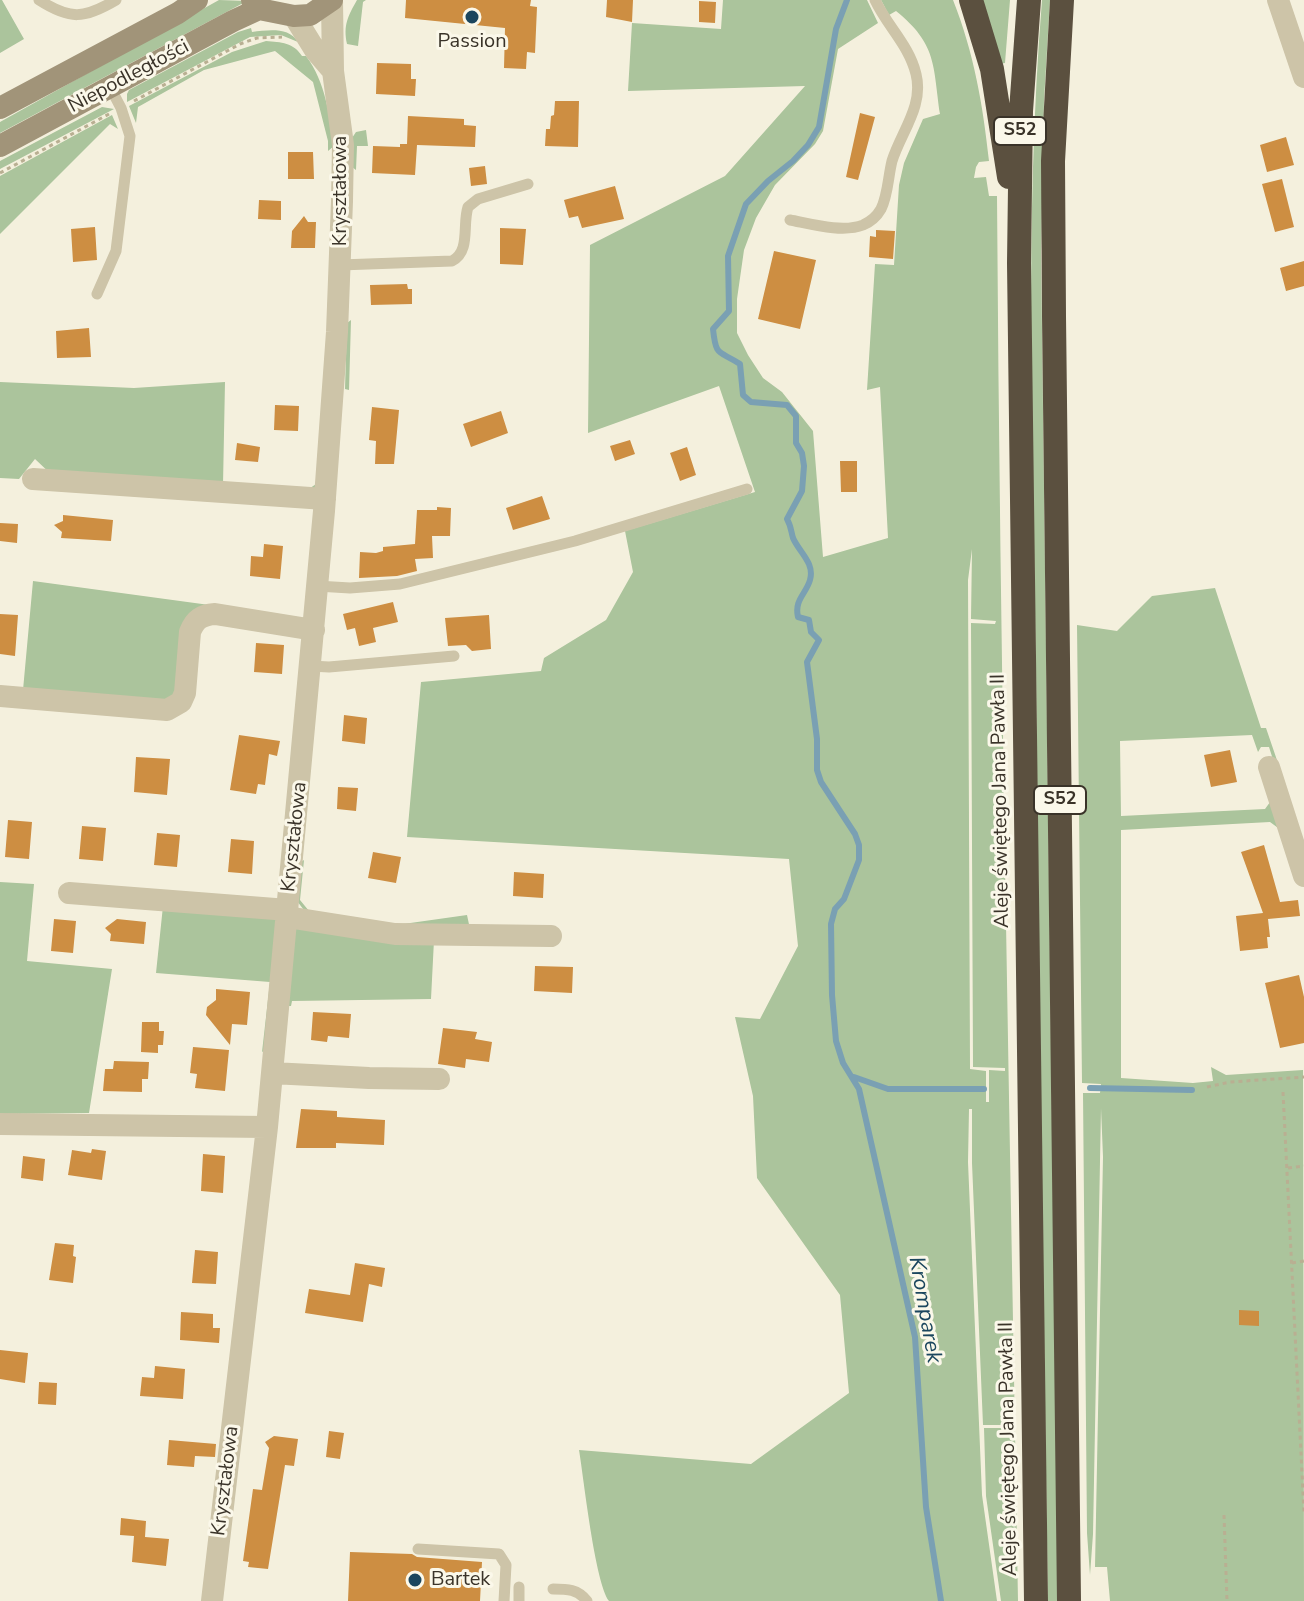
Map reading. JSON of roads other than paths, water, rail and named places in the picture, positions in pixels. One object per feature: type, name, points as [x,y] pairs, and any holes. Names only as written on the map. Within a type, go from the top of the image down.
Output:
[{"type":"highway","points":[[971,0],[998,100],[1019,263]]},
{"type":"highway","name":"Aleje świętego Jana Pawła II","points":[[1029,0],[1021,111],[1019,263],[1036,1601]]},
{"type":"highway","name":"S52","points":[[1062,0],[1053,161],[1069,1601]]},
{"type":"main road","name":"Niepodległości","points":[[0,108],[197,0]]},
{"type":"main road","points":[[255,5],[294,16],[310,15],[332,0]]},
{"type":"main road","name":"Niepodległości","points":[[0,146],[233,21],[255,5]]},
{"type":"street","name":"Kryształowa","points":[[212,1601],[267,1127],[325,499],[340,265],[343,145],[333,71],[332,0]]},
{"type":"street","points":[[1278,0],[1304,77]]},
{"type":"street","points":[[294,16],[315,50],[333,71]]},
{"type":"street","points":[[33,479],[325,499]]},
{"type":"street","points":[[0,696],[167,710],[181,702],[185,693],[190,632],[193,624],[204,615],[215,614],[314,630]]},
{"type":"street","points":[[1269,767],[1304,876]]},
{"type":"street","points":[[69,893],[288,913],[395,934],[551,936]]},
{"type":"street","points":[[272,1073],[439,1079]]},
{"type":"street","points":[[0,1124],[267,1127]]},
{"type":"lane","points":[[39,0],[51,4],[65,15],[82,15],[116,0]]},
{"type":"lane","points":[[790,220],[854,227],[876,216],[885,199],[893,158],[915,107],[918,88],[908,53],[900,38],[883,19],[875,0]]},
{"type":"lane","points":[[97,294],[116,251],[130,136],[110,87]]},
{"type":"lane","points":[[340,265],[458,259],[464,249],[468,207],[478,199],[528,184]]},
{"type":"lane","points":[[317,586],[350,588],[400,584],[575,541],[747,489]]},
{"type":"lane","points":[[311,666],[454,656]]},
{"type":"lane","points":[[418,1549],[499,1554],[506,1565],[504,1601]]},
{"type":"lane","points":[[519,1587],[519,1601]]},
{"type":"lane","points":[[553,1589],[569,1589],[587,1601]]},
{"type":"waterway","name":"Kromparek","points":[[847,0],[836,29],[819,127],[793,161],[746,204],[728,256],[729,311],[713,329],[717,349],[740,364],[743,395],[751,402],[787,405],[796,416],[796,443],[804,466],[802,491],[787,519],[811,574],[798,606],[798,617],[809,620],[811,632],[819,640],[807,662],[817,739],[817,770],[859,845],[859,860],[831,924],[836,1041],[843,1063],[859,1089],[915,1337],[926,1507],[941,1601]]},
{"type":"waterway","name":"Kromparek","points":[[854,1077],[888,1089],[984,1089]]},
{"type":"waterway","name":"Kromparek","points":[[1090,1088],[1192,1090]]},
{"type":"place","name":"Passion","points":[[472,17]]},
{"type":"place","name":"Bartek","points":[[415,1580]]}]
